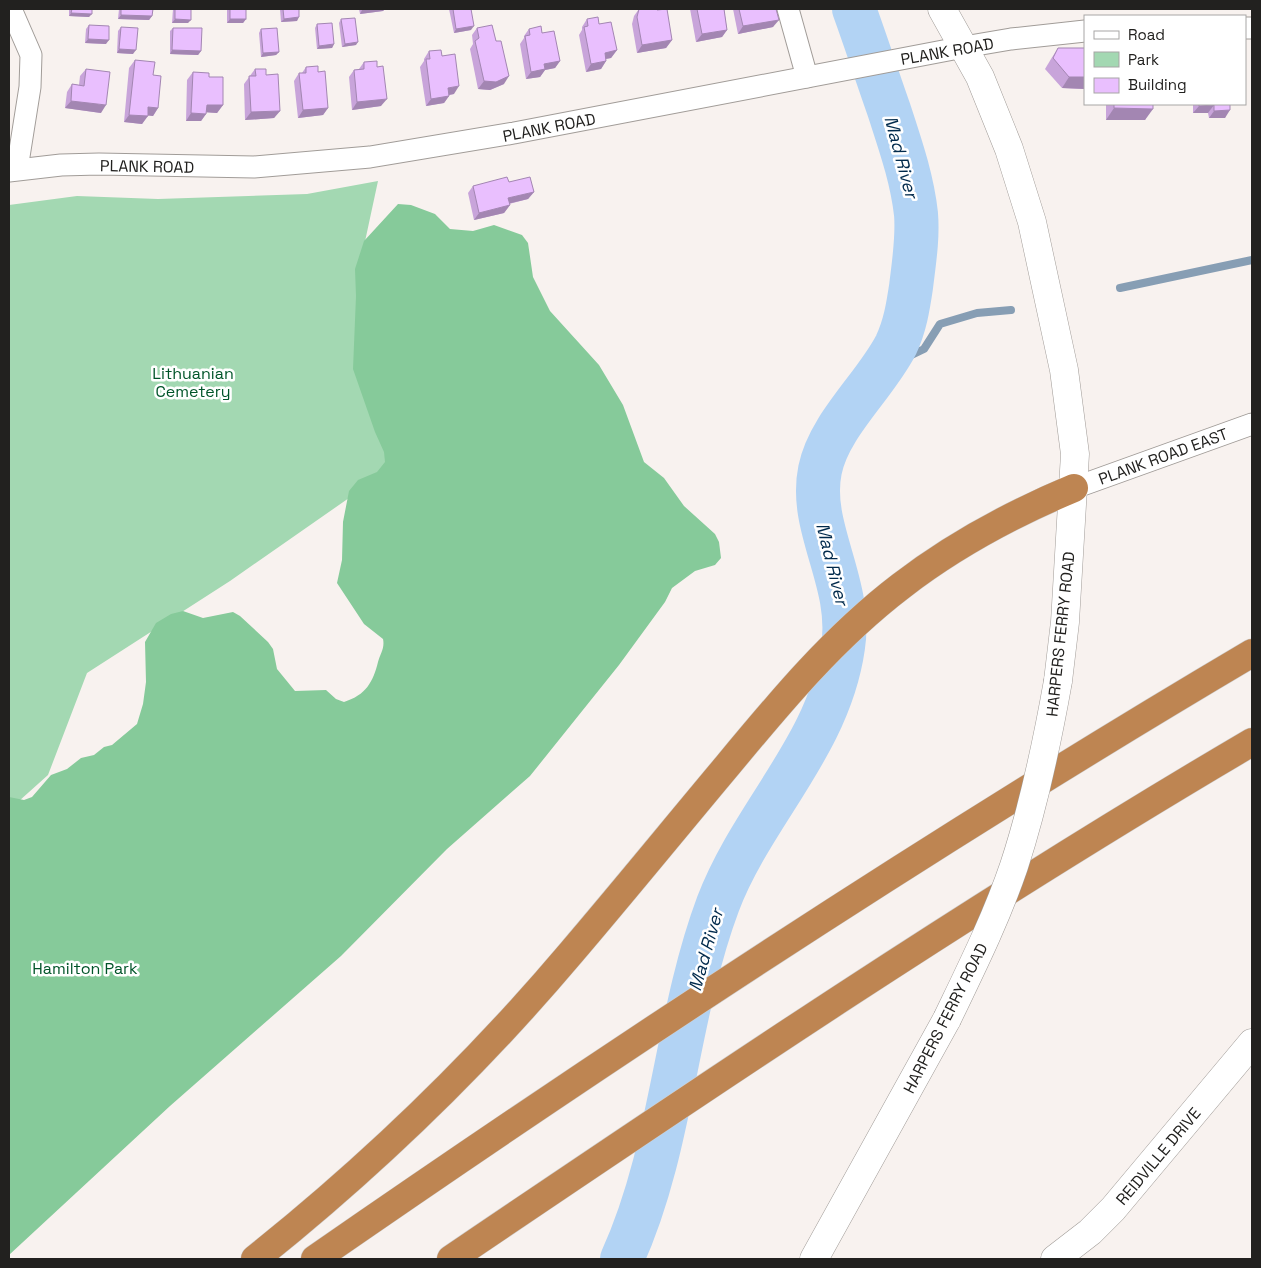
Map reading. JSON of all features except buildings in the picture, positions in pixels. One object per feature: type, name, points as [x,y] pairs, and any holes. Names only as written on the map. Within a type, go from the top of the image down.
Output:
[{"type":"highway","points":[[255,1259],[390,1142],[516,1014],[568,956],[779,704],[848,630],[919,572],[978,534],[1074,488]]},
{"type":"highway","points":[[315,1259],[764,957],[1042,780],[1252,653]]},
{"type":"highway","points":[[451,1259],[743,1064],[1017,886],[1252,742]]},
{"type":"main road","name":"HARPERS FERRY ROAD","points":[[814,1259],[947,1019],[990,926],[1013,866],[1040,775],[1058,681],[1065,622],[1075,454],[1071,415],[1040,255],[1008,149],[990,100],[964,47],[942,9]]},
{"type":"main road","name":"REIDVILLE DRIVE","points":[[1055,1259],[1090,1232],[1113,1209],[1252,1043]]},
{"type":"street","points":[[11,9],[31,55],[30,88],[13,170]]},
{"type":"street","points":[[788,9],[807,77]]},
{"type":"street","name":"PLANK ROAD","points":[[13,170],[99,164],[254,167],[361,158],[514,134],[964,47],[1011,39],[1084,32]]},
{"type":"street","name":"PLANK ROAD EAST","points":[[1074,488],[1252,424]]},
{"type":"green space","name":"Lithuanian Cemetery","points":[[378,181],[358,274],[402,461],[230,581],[87,673],[48,775],[9,810],[9,205],[77,196],[158,199],[307,194]]},
{"type":"green space","name":"Hamilton Park","points":[[398,204],[411,205],[435,214],[450,229],[473,231],[494,225],[522,235],[528,243],[533,277],[550,311],[599,365],[623,405],[644,462],[664,478],[684,506],[715,534],[719,542],[721,558],[715,565],[695,571],[672,588],[665,602],[619,665],[530,776],[447,849],[341,956],[170,1106],[9,1255],[9,797],[24,800],[32,797],[51,775],[67,769],[81,758],[94,755],[104,747],[112,745],[137,724],[143,704],[146,682],[145,642],[156,623],[171,614],[183,611],[203,618],[233,612],[240,616],[268,642],[273,649],[277,669],[295,691],[326,690],[336,699],[344,702],[358,696],[371,682],[383,648],[383,639],[364,624],[337,583],[342,560],[343,522],[349,491],[358,480],[377,472],[385,462],[384,452],[353,369],[356,296],[355,269],[364,241]]},
{"type":"waterway","name":"Mad River","points":[[622,1259],[639,1216],[652,1172],[692,992],[718,904],[750,840],[806,748],[822,716],[835,683],[843,647],[844,623],[842,600],[820,513],[818,492],[820,470],[825,453],[842,421],[877,376],[896,345],[902,331],[907,309],[916,241],[914,201],[909,174],[854,9]]},
{"type":"waterway","points":[[1120,288],[1252,260]]},
{"type":"waterway","points":[[886,362],[897,362],[924,349],[940,324],[977,313],[1011,310]]}]
